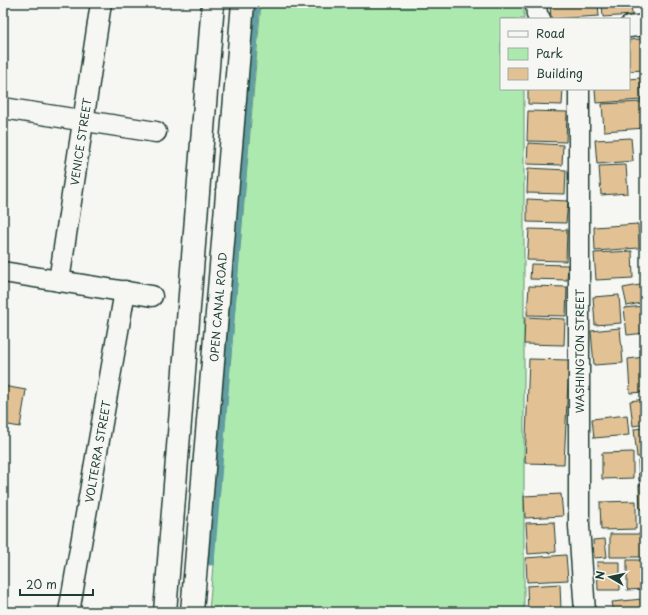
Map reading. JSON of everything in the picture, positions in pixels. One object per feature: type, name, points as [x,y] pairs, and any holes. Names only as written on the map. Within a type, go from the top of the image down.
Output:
[{"type":"main road","points":[[165,612],[213,3]]},
{"type":"main road","name":"OPEN CANAL ROAD","points":[[192,612],[243,3]]},
{"type":"street","name":"VENICE STREET","points":[[58,281],[101,3]]},
{"type":"street","points":[[536,3],[537,15],[539,18]]},
{"type":"street","points":[[630,26],[645,25]]},
{"type":"street","name":"WASHINGTON STREET","points":[[579,90],[579,526],[585,612]]},
{"type":"street","points":[[3,108],[156,132]]},
{"type":"street","points":[[3,272],[152,296]]},
{"type":"street","name":"VOLTERRA STREET","points":[[68,612],[125,291]]},
{"type":"green space","points":[[261,3],[524,3],[524,18],[500,18],[500,90],[524,90],[524,612],[209,612]]},
{"type":"building","points":[[550,3],[598,3],[599,16],[551,18]]},
{"type":"building","points":[[602,3],[631,3],[632,15],[603,17]]},
{"type":"building","points":[[642,39],[644,70],[630,71],[630,40]]},
{"type":"building","points":[[640,78],[641,100],[596,103],[595,90],[630,90],[630,79]]},
{"type":"building","points":[[528,90],[563,90],[562,105],[528,104]]},
{"type":"building","points":[[643,102],[645,128],[604,131],[602,104]]},
{"type":"building","points":[[528,111],[567,112],[566,142],[527,141]]},
{"type":"building","points":[[631,138],[633,161],[597,164],[595,140]]},
{"type":"building","points":[[528,143],[563,145],[562,165],[527,164]]},
{"type":"building","points":[[626,165],[628,193],[601,195],[599,166]]},
{"type":"building","points":[[528,168],[566,170],[565,194],[527,193]]},
{"type":"building","points":[[527,199],[568,201],[566,223],[527,222]]},
{"type":"building","points":[[638,224],[639,248],[595,251],[594,227]]},
{"type":"building","points":[[529,229],[567,230],[566,261],[527,260]]},
{"type":"building","points":[[632,251],[633,278],[596,280],[594,253]]},
{"type":"building","points":[[531,264],[568,265],[567,280],[530,279]]},
{"type":"building","points":[[645,284],[645,302],[627,306],[623,288]]},
{"type":"building","points":[[529,286],[567,287],[566,316],[527,315]]},
{"type":"building","points":[[619,295],[621,323],[595,325],[593,297]]},
{"type":"building","points":[[645,306],[645,333],[627,335],[624,308]]},
{"type":"building","points":[[525,317],[565,319],[564,345],[524,344]]},
{"type":"building","points":[[620,328],[623,363],[594,365],[591,331]]},
{"type":"building","points":[[645,357],[645,392],[630,393],[628,359]]},
{"type":"building","points":[[529,359],[569,360],[564,464],[525,463]]},
{"type":"building","points":[[3,386],[26,390],[20,427],[3,424]]},
{"type":"building","points":[[645,399],[645,424],[633,426],[630,401]]},
{"type":"building","points":[[627,415],[629,435],[594,438],[592,419]]},
{"type":"building","points":[[645,428],[645,457],[637,457],[634,429]]},
{"type":"building","points":[[633,452],[633,478],[602,479],[602,453]]},
{"type":"building","points":[[638,461],[645,461],[645,481],[639,481]]},
{"type":"building","points":[[645,484],[645,509],[640,509],[639,485]]},
{"type":"building","points":[[561,494],[563,516],[525,518],[524,496]]},
{"type":"building","points":[[636,501],[636,529],[601,530],[600,502]]},
{"type":"building","points":[[642,512],[645,512],[645,542],[644,542]]},
{"type":"building","points":[[554,522],[556,552],[528,554],[526,523]]},
{"type":"building","points":[[610,534],[643,534],[642,557],[610,557]]},
{"type":"building","points":[[605,539],[607,557],[594,558],[593,540]]},
{"type":"building","points":[[566,555],[568,580],[527,582],[526,558]]},
{"type":"building","points":[[627,560],[645,560],[645,589],[627,590]]},
{"type":"building","points":[[597,562],[620,562],[620,590],[598,590]]},
{"type":"building","points":[[560,584],[561,610],[528,612],[527,586]]},
{"type":"building","points":[[642,599],[644,612],[614,612],[612,602]]},
{"type":"waterway","points":[[211,562],[257,3]]}]
